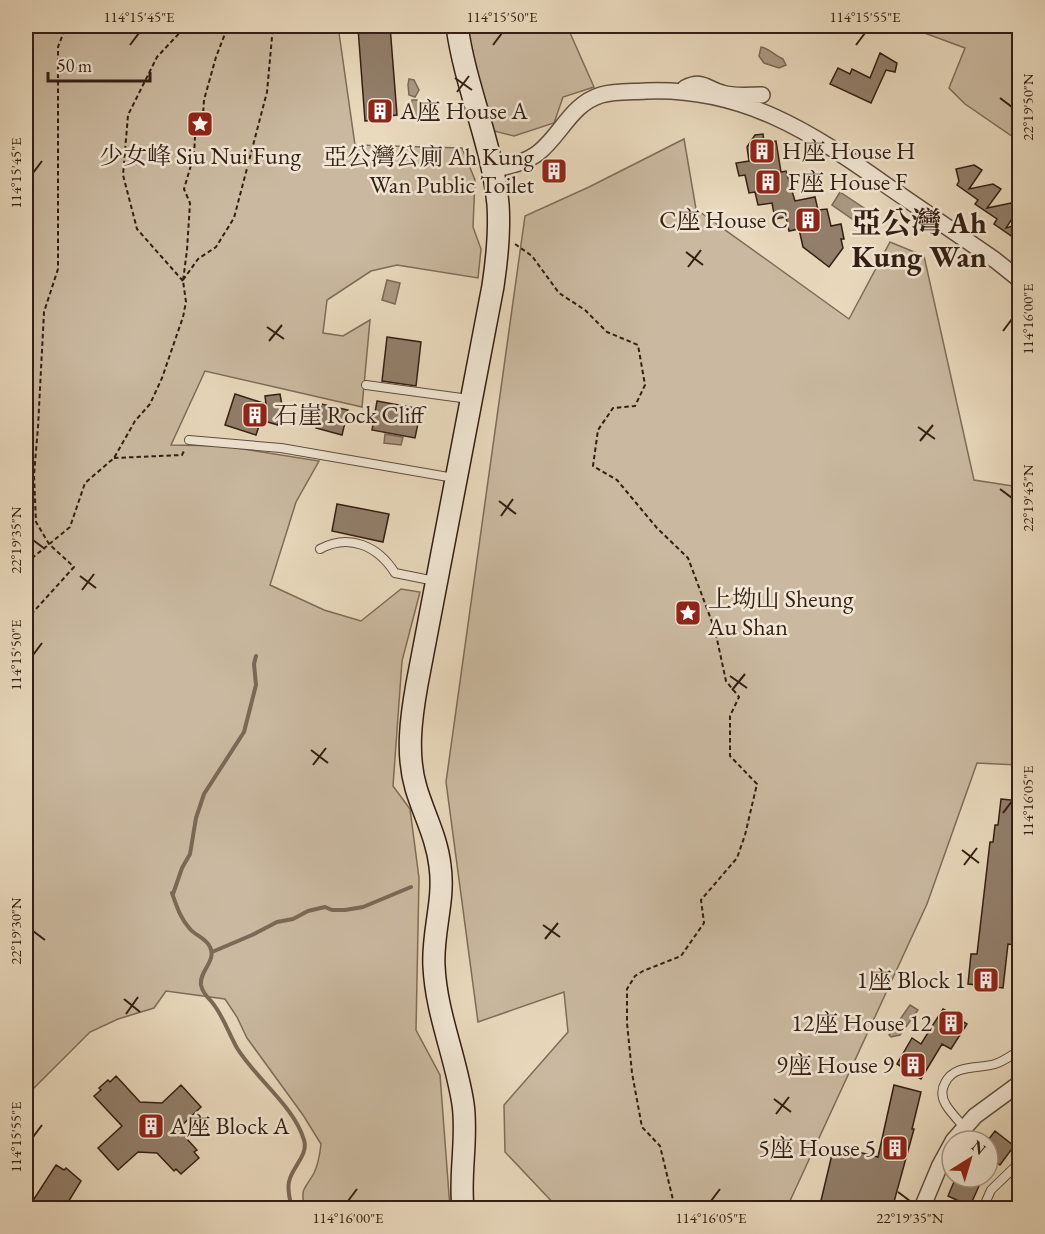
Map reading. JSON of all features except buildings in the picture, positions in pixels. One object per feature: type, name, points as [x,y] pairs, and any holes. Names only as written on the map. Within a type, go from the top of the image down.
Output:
[{"type":"main road","points":[[457,26],[464,69],[492,170],[498,202],[498,246],[493,286],[413,704],[411,753],[414,779],[434,835],[440,865],[442,895],[434,949],[434,978],[463,1104],[465,1127],[462,1171],[463,1209]]},
{"type":"street","points":[[677,92],[693,84],[705,85],[721,93],[762,95]]},
{"type":"street","points":[[492,170],[533,156],[548,144],[576,110],[593,99],[622,92],[677,92],[735,102],[771,114],[801,129],[846,157],[995,260],[1020,280]]},
{"type":"street","points":[[964,1127],[1020,1083]]},
{"type":"street","points":[[922,1209],[940,1165]]},
{"type":"lane","points":[[366,385],[471,400]]},
{"type":"lane","points":[[189,440],[282,448],[456,478]]},
{"type":"lane","points":[[320,549],[332,542],[358,544],[386,559],[395,573],[436,581]]},
{"type":"lane","points":[[964,1127],[945,1104],[942,1096],[946,1079],[960,1069],[997,1063],[1017,1052]]},
{"type":"lane","points":[[982,1209],[991,1190],[1020,1162]]},
{"type":"path","points":[[26,620],[74,567],[49,544],[36,522],[34,475],[44,312],[58,269],[58,47],[66,26]]},
{"type":"path","points":[[183,281],[137,229],[123,175],[128,115],[157,57],[186,26]]},
{"type":"path","points":[[26,563],[70,527],[86,483],[114,458],[135,421],[150,404],[162,378],[186,302],[183,281],[190,203],[184,189],[194,155],[195,137],[203,115],[204,100],[228,26]]},
{"type":"path","points":[[183,281],[198,259],[216,247],[234,218],[267,92],[273,26]]},
{"type":"path","points":[[509,239],[532,256],[559,293],[585,310],[607,332],[638,345],[645,385],[635,406],[613,408],[598,430],[593,466],[617,480],[657,528],[688,558],[715,630],[726,681],[739,697],[730,716],[730,756],[757,784],[746,834],[737,858],[701,900],[704,923],[681,956],[643,971],[635,976],[627,989],[627,1023],[632,1073],[642,1127],[660,1146],[675,1209]]},
{"type":"path","points":[[114,458],[182,455],[189,440]]},
{"type":"shaded area","points":[[26,26],[338,26],[355,145],[462,148],[475,180],[473,227],[481,249],[478,278],[397,265],[371,271],[327,300],[323,333],[343,336],[370,320],[362,407],[205,371],[171,445],[224,446],[319,461],[296,502],[270,585],[324,610],[361,621],[401,589],[420,592],[402,661],[393,786],[410,809],[419,878],[416,1030],[440,1075],[450,1208],[304,1208],[303,1192],[315,1170],[321,1144],[303,1115],[247,1038],[225,999],[166,991],[154,1008],[118,1019],[90,1032],[26,1096]]},
{"type":"shaded area","points":[[467,26],[567,26],[594,87],[563,97],[554,123],[514,136],[490,130],[475,76]]},
{"type":"shaded area","points":[[961,26],[1019,26],[1019,141],[965,104],[949,88],[965,48],[927,34]]},
{"type":"shaded area","points":[[761,47],[783,59],[786,65],[779,68],[764,63],[759,56]]},
{"type":"shaded area","points":[[409,79],[414,80],[419,90],[415,97],[409,95]]},
{"type":"shaded area","points":[[412,100],[417,100],[421,108],[419,117],[413,115],[410,110]]},
{"type":"shaded area","points":[[684,139],[696,209],[849,319],[890,242],[924,256],[974,480],[1019,487],[1019,765],[977,763],[927,904],[789,1203],[790,1208],[558,1208],[505,1152],[504,1105],[568,1032],[564,992],[478,1022],[446,782],[525,216]]},
{"type":"shaded area","points":[[840,192],[864,208],[855,221],[832,205]]},
{"type":"shaded area","points":[[387,280],[400,283],[395,304],[382,300]]},
{"type":"shaded area","points":[[385,434],[403,437],[401,445],[384,443]]},
{"type":"shaded area","points":[[910,1005],[918,1010],[900,1035],[891,1037],[889,1035]]},
{"type":"waterway","points":[[173,894],[182,868],[190,854],[196,818],[204,794],[244,732],[256,685],[254,664],[256,656]]},
{"type":"waterway","points":[[212,952],[277,922],[293,919],[308,911],[325,907],[332,910],[363,907],[411,887]]},
{"type":"waterway","points":[[172,893],[187,925],[206,941],[212,952],[201,980],[204,992],[219,1012],[237,1048],[292,1116],[304,1140],[304,1151],[289,1182],[292,1208]]},
{"type":"place","name":"A座 House A","points":[[380,111]]},
{"type":"place","name":"少女峰 Siu Nui Fung","points":[[200,124]]},
{"type":"place","name":"H座 House H","points":[[762,151]]},
{"type":"place","name":"亞公灣公廁 Ah Kung Wan Public Toilet","points":[[554,171]]},
{"type":"place","name":"F座 House F","points":[[768,182]]},
{"type":"place","name":"C座 House C","points":[[808,220]]},
{"type":"place","name":"石崖 Rock Cliff","points":[[255,415]]},
{"type":"place","name":"上坳山 Sheung Au Shan","points":[[688,613]]},
{"type":"place","name":"1座 Block 1","points":[[986,980]]},
{"type":"place","name":"12座 House 12","points":[[951,1023]]},
{"type":"place","name":"9座 House 9","points":[[913,1065]]},
{"type":"place","name":"A座 Block A","points":[[151,1126]]},
{"type":"place","name":"5座 House 5","points":[[895,1148]]},
{"type":"district","name":"亞公灣 Ah Kung Wan","points":[[919,240]]}]
